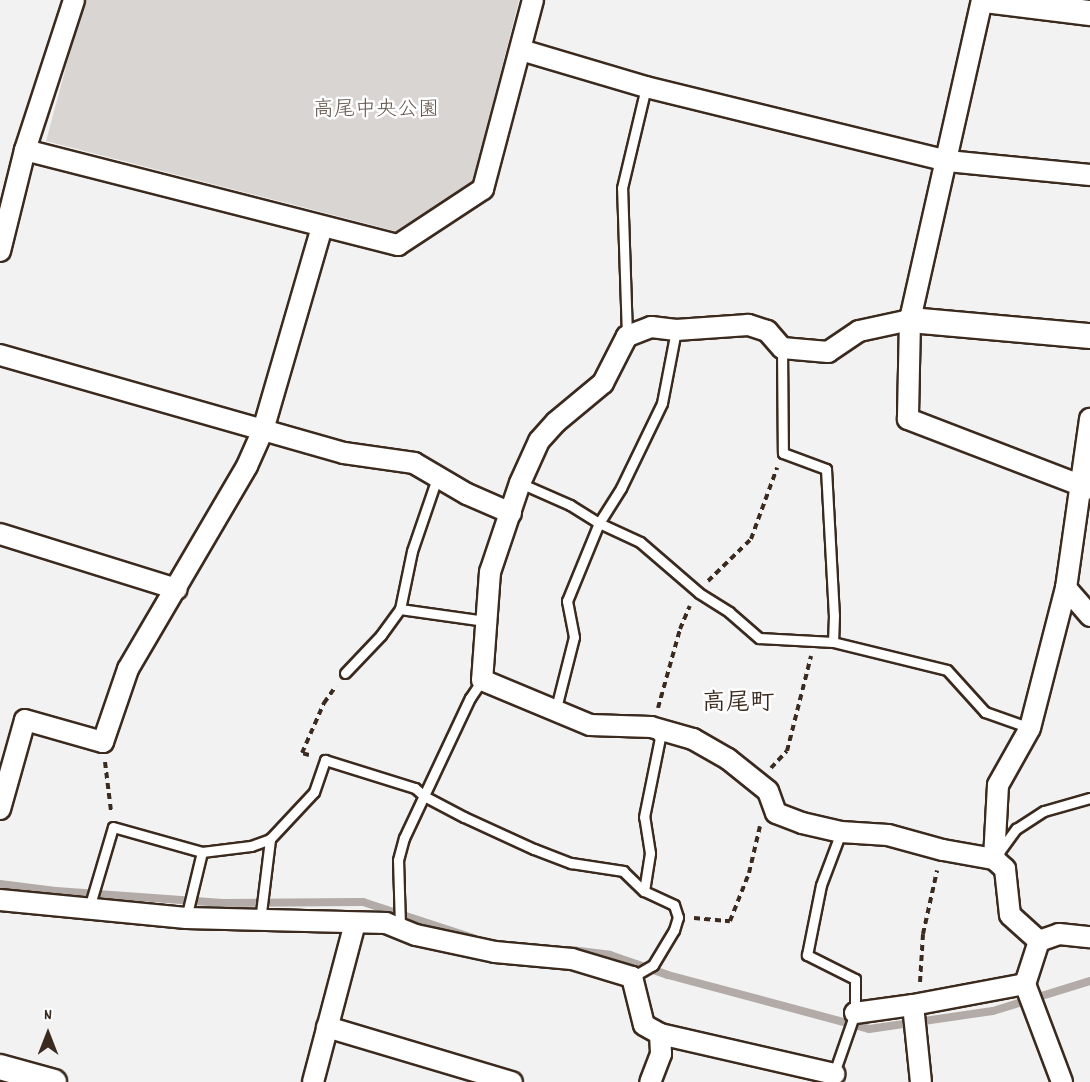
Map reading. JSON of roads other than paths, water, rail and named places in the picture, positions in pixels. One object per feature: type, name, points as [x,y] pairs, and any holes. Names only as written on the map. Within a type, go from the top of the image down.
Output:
[{"type":"street","points":[[0,251],[25,150],[74,0]]},
{"type":"street","points":[[25,150],[398,245],[483,189],[533,0]]},
{"type":"street","points":[[1086,488],[908,419],[910,320],[984,0],[1090,13]]},
{"type":"street","points":[[521,50],[646,87],[947,161],[1090,175]]},
{"type":"street","points":[[0,809],[25,720],[103,742],[128,669],[177,589],[247,466],[263,430],[322,227]]},
{"type":"street","points":[[1039,941],[1010,915],[1005,869],[994,859],[943,850],[888,835],[840,832],[776,813],[768,791],[728,759],[693,739],[651,727],[590,725],[482,680],[485,621],[490,572],[520,483],[539,441],[556,422],[603,383],[627,336],[651,327],[676,330],[748,325],[767,332],[782,348],[828,352],[859,331],[910,320],[1090,336]]},
{"type":"street","points":[[0,355],[344,453],[414,463],[437,478],[511,513]]},
{"type":"street","points":[[994,859],[998,785],[1030,728],[1066,588],[1086,488],[1090,420]]},
{"type":"street","points":[[0,534],[177,589]]},
{"type":"street","points":[[1066,588],[1090,616]]},
{"type":"street","points":[[0,900],[186,918],[386,922],[400,926],[416,935],[495,952],[572,959],[632,977],[644,1025],[660,1034],[832,1078]]},
{"type":"street","points":[[313,1082],[355,923]]},
{"type":"street","points":[[1039,941],[1059,934],[1089,935]]},
{"type":"street","points":[[1039,941],[1025,984],[1062,1082]]},
{"type":"street","points":[[855,1013],[913,1005],[1025,984]]},
{"type":"street","points":[[913,1005],[921,1082]]},
{"type":"street","points":[[327,1028],[512,1082]]},
{"type":"street","points":[[650,1082],[661,1054],[660,1034]]},
{"type":"street","points":[[0,1067],[54,1082]]},
{"type":"lane","points":[[627,336],[622,188],[646,87]]},
{"type":"lane","points":[[555,712],[574,637],[567,601],[599,523],[621,488],[662,403],[676,330]]},
{"type":"lane","points":[[782,348],[783,453],[826,469],[834,615],[833,642]]},
{"type":"lane","points":[[345,673],[381,635],[400,609],[412,551],[437,478]]},
{"type":"lane","points":[[520,483],[570,505],[599,523],[640,542],[699,593],[729,612],[759,638],[833,642],[947,670],[985,712],[1030,728]]},
{"type":"lane","points":[[400,609],[485,621]]},
{"type":"lane","points":[[400,926],[398,860],[404,838],[470,699],[482,680]]},
{"type":"lane","points":[[644,891],[650,853],[644,817],[660,738],[651,727]]},
{"type":"lane","points":[[89,908],[113,827],[202,852],[251,846],[270,839],[314,792],[325,760],[415,788],[424,796],[534,849],[571,863],[623,871],[644,891],[674,905],[678,917],[674,930],[653,965],[632,977]]},
{"type":"lane","points":[[994,859],[1016,829],[1044,811],[1090,798]]},
{"type":"lane","points":[[832,1078],[855,1013],[855,979],[807,955],[821,885],[840,832]]},
{"type":"lane","points":[[260,921],[270,839]]},
{"type":"lane","points":[[186,918],[202,852]]},
{"type":"waterway","points":[[0,884],[56,891],[223,903],[363,902],[473,938]]},
{"type":"waterway","points":[[571,950],[610,955],[668,975],[869,1029],[993,1011],[1090,981]]},
{"type":"district","name":"高尾町","points":[[738,705]]},
{"type":"park label","name":"高尾中央公園","points":[[376,111]]}]
